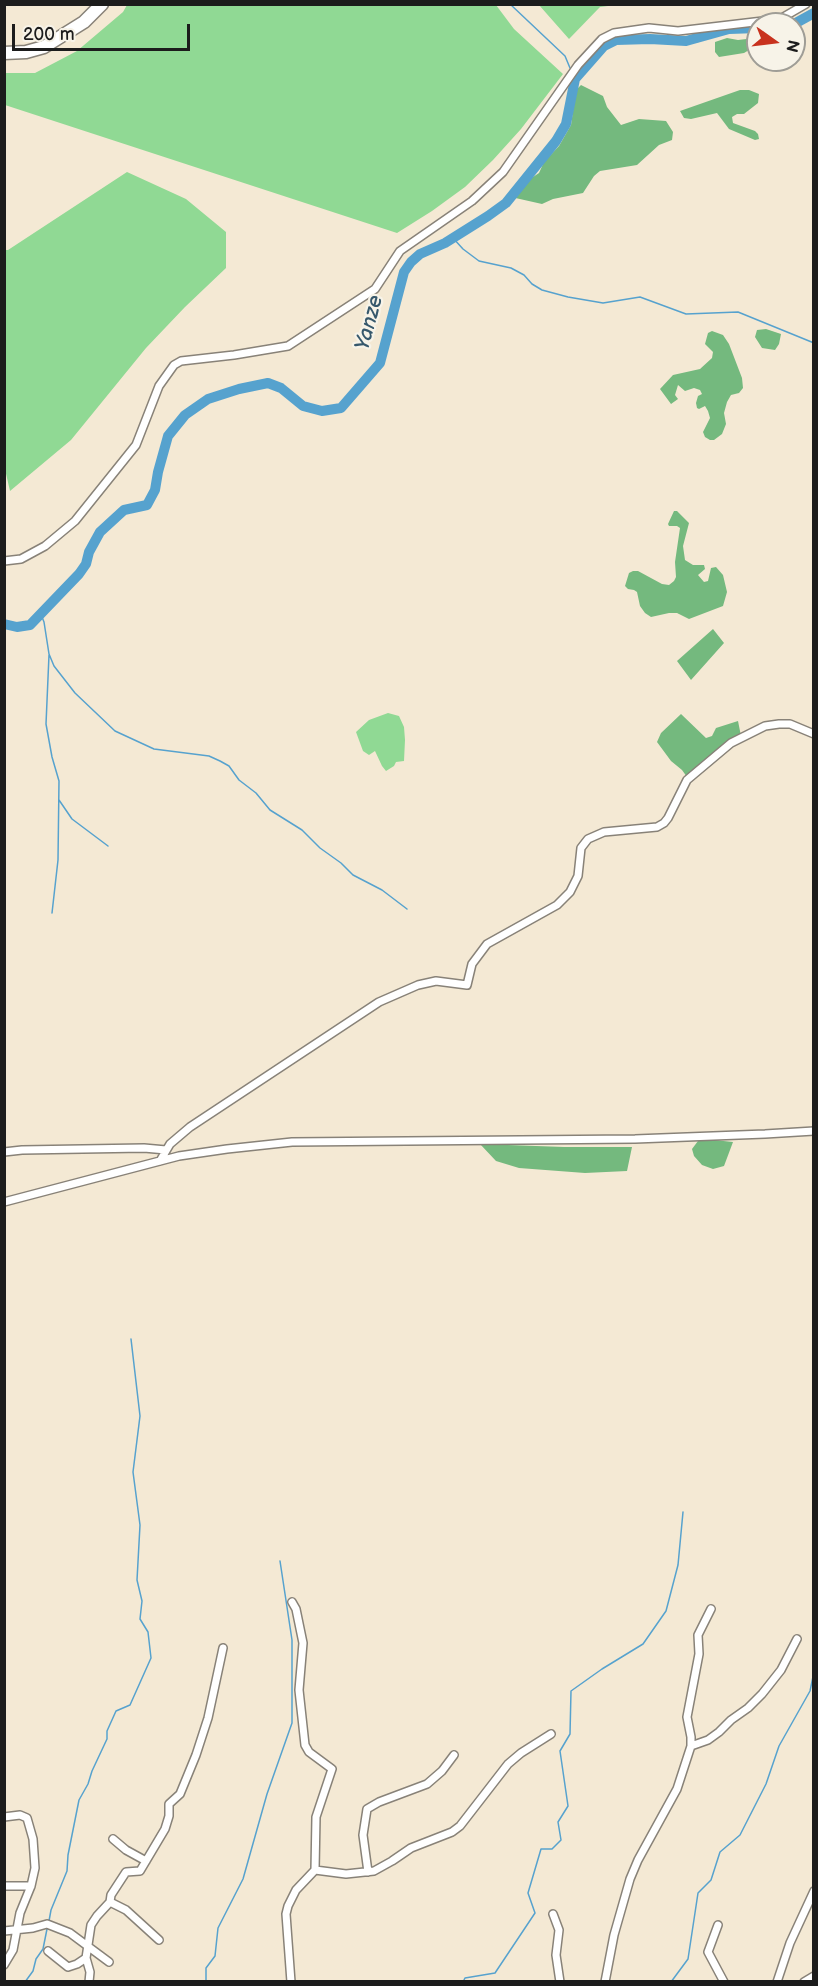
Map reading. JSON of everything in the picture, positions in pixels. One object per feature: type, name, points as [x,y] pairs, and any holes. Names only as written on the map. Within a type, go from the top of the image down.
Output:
[{"type":"highway","points":[[4,53],[26,52],[44,47],[84,22],[102,4]]},
{"type":"street","points":[[4,561],[21,559],[45,546],[75,521],[136,445],[159,386],[174,365],[191,359],[234,356],[288,346],[375,289],[400,251],[472,201],[503,172],[578,65],[602,39],[614,33],[650,28],[678,31],[780,19],[806,4]]},
{"type":"street","points":[[160,1161],[170,1144],[190,1127],[379,1002],[418,985],[436,981],[467,985],[475,959],[487,944],[557,905],[570,892],[578,876],[581,848],[588,839],[604,832],[657,827],[664,823],[687,780],[731,742],[765,726],[778,724],[790,724],[813,734]]},
{"type":"street","points":[[4,1202],[160,1161],[227,1149],[292,1142],[635,1139],[813,1131]]},
{"type":"street","points":[[4,1152],[144,1148],[166,1150]]},
{"type":"street","points":[[291,1982],[286,1914],[296,1890],[315,1870],[316,1817],[332,1769],[309,1752],[305,1745],[299,1690],[303,1643],[292,1602]]},
{"type":"street","points":[[605,1982],[614,1935],[630,1879],[677,1789],[691,1746],[687,1717],[699,1654],[698,1635],[711,1609]]},
{"type":"street","points":[[691,1746],[708,1740],[719,1732],[762,1694],[781,1670],[797,1639]]},
{"type":"street","points":[[89,1982],[90,1972],[86,1958],[92,1925],[110,1902],[111,1895],[126,1872],[140,1871],[165,1829],[169,1816],[169,1804],[180,1794],[208,1718],[223,1648]]},
{"type":"street","points":[[315,1870],[346,1874],[380,1869],[411,1848],[457,1829],[508,1764],[551,1734]]},
{"type":"street","points":[[368,1872],[363,1835],[367,1809],[379,1802],[427,1784],[442,1771],[454,1755]]},
{"type":"street","points":[[4,1817],[20,1815],[27,1818],[33,1839],[35,1868],[31,1886],[20,1913],[14,1950],[4,1965]]},
{"type":"street","points":[[113,1839],[126,1850],[146,1861]]},
{"type":"street","points":[[4,1886],[31,1886]]},
{"type":"street","points":[[777,1982],[790,1943],[813,1891]]},
{"type":"street","points":[[110,1902],[126,1910],[159,1940]]},
{"type":"street","points":[[553,1914],[559,1930],[556,1955],[560,1982]]},
{"type":"street","points":[[4,1931],[47,1924],[70,1933],[109,1962]]},
{"type":"street","points":[[718,1925],[708,1952],[724,1982]]},
{"type":"street","points":[[48,1951],[68,1967],[86,1958]]},
{"type":"street","points":[[804,1982],[813,1976]]},
{"type":"green space","points":[[127,5],[496,5],[514,29],[563,74],[521,129],[465,187],[397,233],[5,105],[5,73],[35,73],[77,51],[123,12]]},
{"type":"green space","points":[[539,5],[616,5],[600,7],[569,39]]},
{"type":"green space","points":[[727,38],[746,39],[746,52],[719,57],[715,52],[715,42]]},
{"type":"green space","points":[[581,85],[603,96],[607,107],[621,125],[639,119],[666,121],[673,132],[672,140],[659,145],[637,165],[600,171],[583,193],[553,199],[542,204],[511,197],[539,173],[544,162],[559,146],[571,125],[576,90]]},
{"type":"green space","points":[[740,90],[749,90],[759,94],[758,103],[744,114],[732,117],[733,123],[755,131],[759,139],[755,140],[729,129],[717,113],[691,119],[684,118],[680,111]]},
{"type":"green space","points":[[127,172],[186,199],[226,232],[226,268],[146,348],[71,440],[10,491],[4,465],[5,250]]},
{"type":"green space","points":[[766,329],[781,334],[775,350],[762,348],[755,337],[757,330]]},
{"type":"green space","points":[[712,331],[723,335],[729,344],[742,378],[743,388],[739,393],[731,395],[727,402],[724,413],[726,424],[722,434],[710,440],[703,432],[710,418],[708,411],[705,406],[697,408],[696,403],[698,396],[702,394],[700,390],[694,388],[685,391],[678,385],[675,395],[678,399],[671,404],[660,389],[673,375],[700,369],[712,358],[713,352],[705,344],[708,333]]},
{"type":"green space","points":[[674,511],[677,511],[689,523],[683,546],[685,560],[693,565],[704,565],[705,569],[698,575],[704,582],[708,581],[711,568],[716,567],[723,575],[727,592],[723,606],[689,619],[677,613],[651,617],[640,606],[637,592],[625,586],[629,573],[633,571],[638,571],[662,584],[669,585],[674,581],[680,528],[668,524]]},
{"type":"green space","points":[[713,629],[724,643],[691,680],[677,661]]},
{"type":"green space","points":[[388,713],[399,716],[404,727],[405,740],[404,761],[396,762],[386,771],[375,751],[369,755],[363,751],[356,732],[369,720]]},
{"type":"green space","points":[[681,714],[706,738],[712,736],[716,728],[738,721],[741,736],[687,777],[657,742],[661,733]]},
{"type":"green space","points":[[698,1141],[733,1142],[724,1166],[713,1169],[702,1165],[694,1156],[692,1149]]},
{"type":"green space","points":[[480,1144],[632,1147],[627,1171],[585,1173],[519,1168],[496,1161]]},
{"type":"waterway","points":[[510,4],[565,56],[570,68]]},
{"type":"waterway","name":"Yanze","points":[[806,17],[814,13]]},
{"type":"waterway","name":"Yanze","points":[[4,624],[17,627],[30,625],[79,574],[100,532],[124,510],[147,505],[155,490],[168,436],[185,415],[208,399],[268,383],[281,388],[303,406],[322,411],[341,408],[380,363],[404,272],[411,262],[420,254],[445,243],[506,203],[556,141],[566,124],[575,79],[604,46],[616,40],[686,41],[729,29],[746,28]]},
{"type":"waterway","points":[[453,238],[479,261],[511,268],[524,275],[542,290],[603,303],[640,297],[686,314],[738,312],[814,343]]},
{"type":"waterway","points":[[39,615],[44,622],[49,654],[54,666],[75,693],[115,731],[154,749],[209,756],[229,766],[239,780],[256,793],[270,810],[302,830],[353,875],[382,890],[407,909]]},
{"type":"waterway","points":[[49,655],[46,724],[59,781],[58,860],[52,913]]},
{"type":"waterway","points":[[59,800],[72,819],[108,846]]},
{"type":"waterway","points":[[49,1921],[51,1910],[67,1871],[79,1800],[107,1739],[107,1731],[116,1711],[130,1705],[151,1658],[148,1632],[140,1619],[142,1601],[137,1580],[140,1525],[133,1472],[140,1416],[131,1339]]},
{"type":"waterway","points":[[463,1982],[465,1978],[495,1973],[535,1913],[528,1893],[541,1849],[552,1849],[561,1840],[558,1822],[568,1806],[560,1751],[570,1734],[571,1691],[643,1644],[666,1611],[678,1565],[683,1512]]},
{"type":"waterway","points":[[206,1982],[206,1968],[215,1956],[218,1928],[243,1879],[267,1794],[292,1723],[292,1640],[280,1561]]},
{"type":"waterway","points":[[671,1982],[688,1959],[698,1893],[711,1880],[720,1852],[740,1835],[766,1784],[779,1746],[810,1691],[814,1672]]},
{"type":"waterway","points":[[25,1982],[43,1949],[47,1929]]}]
